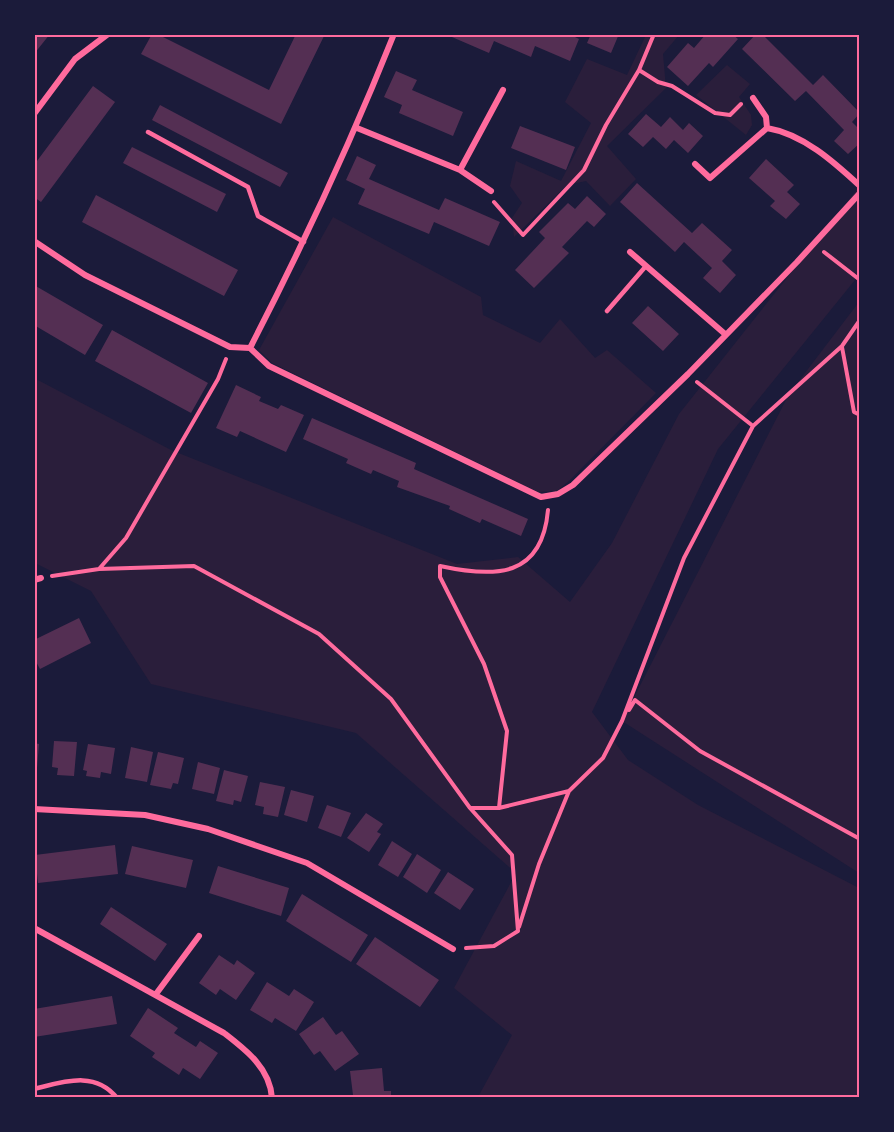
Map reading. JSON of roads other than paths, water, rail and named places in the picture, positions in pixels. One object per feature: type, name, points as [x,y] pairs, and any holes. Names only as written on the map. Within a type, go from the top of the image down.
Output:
[{"type":"street","points":[[34,114],[75,59],[108,34]]},
{"type":"street","points":[[250,348],[304,242],[357,128],[394,34]]},
{"type":"street","points":[[460,170],[502,90]]},
{"type":"street","points":[[753,98],[766,117],[767,128]]},
{"type":"street","points":[[357,128],[460,170],[491,191]]},
{"type":"street","points":[[695,164],[710,178],[767,128]]},
{"type":"street","points":[[767,128],[797,138],[837,165],[860,186]]},
{"type":"street","points":[[34,241],[85,275],[230,347],[250,348],[269,366],[541,497],[550,497],[573,485],[688,374],[860,193]]},
{"type":"street","points":[[630,252],[725,334]]},
{"type":"street","points":[[34,809],[145,815],[208,829],[307,862],[453,949]]},
{"type":"street","points":[[34,928],[156,994],[247,1050],[258,1062],[268,1079],[272,1098]]},
{"type":"street","points":[[156,994],[199,936]]},
{"type":"lane","points":[[148,132],[248,187],[258,216],[304,242]]},
{"type":"lane","points":[[607,311],[646,266]]},
{"type":"lane","points":[[34,1089],[77,1078],[101,1085],[117,1098]]}]
